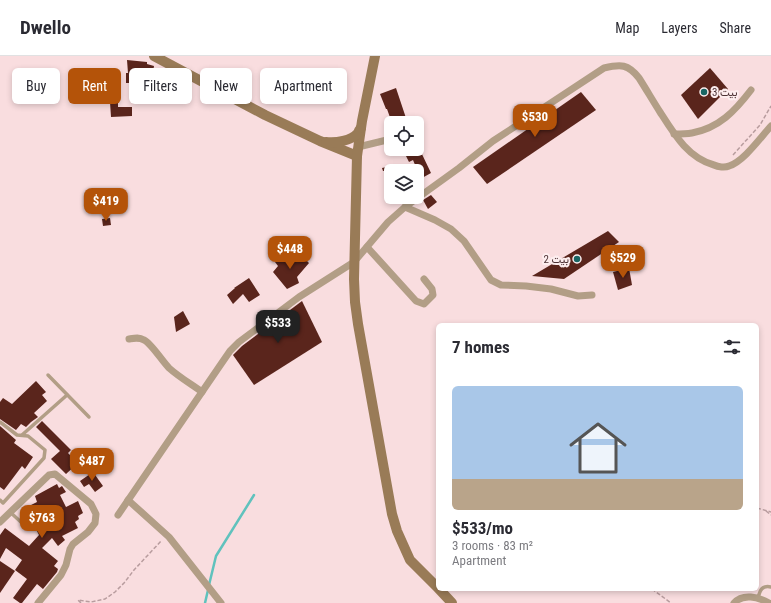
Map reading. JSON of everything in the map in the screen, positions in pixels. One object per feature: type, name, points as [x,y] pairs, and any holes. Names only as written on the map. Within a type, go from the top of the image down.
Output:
[{"type":"street","points":[[154,56],[266,115],[318,140],[358,151],[384,142]]},
{"type":"street","points":[[375,56],[358,151],[354,262],[355,302],[397,532],[410,560],[436,587]]},
{"type":"street","points":[[118,515],[230,351],[239,342],[299,296],[354,262],[388,222],[404,207],[459,168],[493,141],[604,68],[614,65],[624,66],[633,70],[684,147],[697,157],[710,164],[727,167],[736,163],[744,157],[771,126]]},
{"type":"street","points":[[674,134],[701,131],[717,125],[742,102],[751,90]]},
{"type":"street","points":[[318,140],[330,142],[351,138],[358,133],[362,126]]},
{"type":"street","points":[[404,207],[436,220],[451,229],[464,241],[491,280],[496,283],[501,285],[551,289],[578,296],[592,295]]},
{"type":"street","points":[[367,247],[416,301],[424,304],[433,295],[432,289],[424,279]]},
{"type":"street","points":[[129,339],[136,337],[149,343],[170,369],[202,392]]},
{"type":"street","points":[[0,522],[48,475],[55,474],[91,504],[96,514],[95,523],[88,532],[73,544],[61,575],[38,603]]},
{"type":"street","points":[[128,500],[167,535],[221,603]]},
{"type":"street","points":[[440,591],[452,603]]},
{"type":"street","points":[[735,601],[742,597],[749,597],[758,598],[769,603]]},
{"type":"lane","points":[[48,375],[89,417]]},
{"type":"lane","points":[[22,435],[67,395]]},
{"type":"lane","points":[[0,422],[17,435],[28,436],[45,450],[44,458],[3,503],[0,500]]},
{"type":"lane","points":[[10,512],[22,523]]},
{"type":"lane","points":[[758,598],[761,589],[764,586],[771,587]]},
{"type":"path","points":[[731,158],[760,124],[771,106]]},
{"type":"path","points":[[759,509],[771,513]]},
{"type":"path","points":[[81,603],[78,600],[90,602],[105,599],[115,592],[167,535]]},
{"type":"path","points":[[655,591],[671,603]]},
{"type":"building","points":[[127,60],[147,62],[147,64],[154,66],[154,68],[129,68],[129,83],[126,83],[126,73],[128,73]]},
{"type":"building","name":"بيت 3","points":[[710,68],[728,89],[698,119],[681,95]]},
{"type":"building","points":[[396,88],[405,116],[390,116],[380,94]]},
{"type":"building","points":[[581,92],[596,110],[487,184],[473,167]]},
{"type":"building","points":[[110,104],[118,104],[118,107],[132,107],[132,116],[111,117]]},
{"type":"building","points":[[406,156],[423,156],[431,173],[424,177],[424,164],[415,164],[413,160],[409,162]]},
{"type":"building","points":[[431,195],[437,202],[428,209],[424,199]]},
{"type":"building","points":[[110,218],[111,225],[103,226],[102,219]]},
{"type":"building","name":"بيت 2","points":[[608,231],[619,242],[564,279],[532,276]]},
{"type":"building","points":[[298,252],[309,263],[297,277],[299,283],[287,289],[273,272],[278,266],[275,262],[280,257],[288,262]]},
{"type":"building","points":[[629,268],[632,285],[618,290],[613,272]]},
{"type":"building","points":[[249,278],[260,295],[249,302],[243,294],[233,304],[227,295],[234,288]]},
{"type":"building","points":[[302,301],[322,342],[254,385],[233,355],[242,346]]},
{"type":"building","points":[[183,311],[190,324],[176,332],[174,317]]},
{"type":"building","points":[[36,381],[46,392],[42,395],[47,401],[34,413],[38,417],[26,427],[21,424],[16,430],[0,419],[0,402],[3,398],[12,404]]},
{"type":"building","points":[[42,421],[71,450],[68,453],[78,463],[66,474],[51,459],[60,451],[36,427]]},
{"type":"building","points":[[0,426],[16,440],[14,443],[33,457],[25,469],[22,466],[4,490],[0,487]]},
{"type":"building","points":[[93,472],[103,486],[95,492],[89,484],[84,487],[80,481]]},
{"type":"building","points":[[57,484],[59,488],[62,486],[66,492],[60,495],[66,507],[78,501],[83,513],[78,516],[79,519],[75,522],[78,528],[62,536],[65,540],[58,546],[52,538],[42,548],[58,561],[54,566],[58,569],[57,572],[43,589],[37,584],[22,603],[20,603],[13,598],[27,579],[15,570],[22,560],[6,548],[0,559],[0,535],[5,528],[29,546],[39,535],[25,508],[37,502],[35,496]]},
{"type":"building","points":[[0,561],[15,571],[0,593]]},
{"type":"waterway","points":[[209,585],[216,556],[254,495]]},
{"type":"waterway","points":[[205,603],[208,590]]},
{"type":"place","name":"بيت 3","points":[[704,92]]},
{"type":"place","name":"بيت 2","points":[[577,259]]}]
